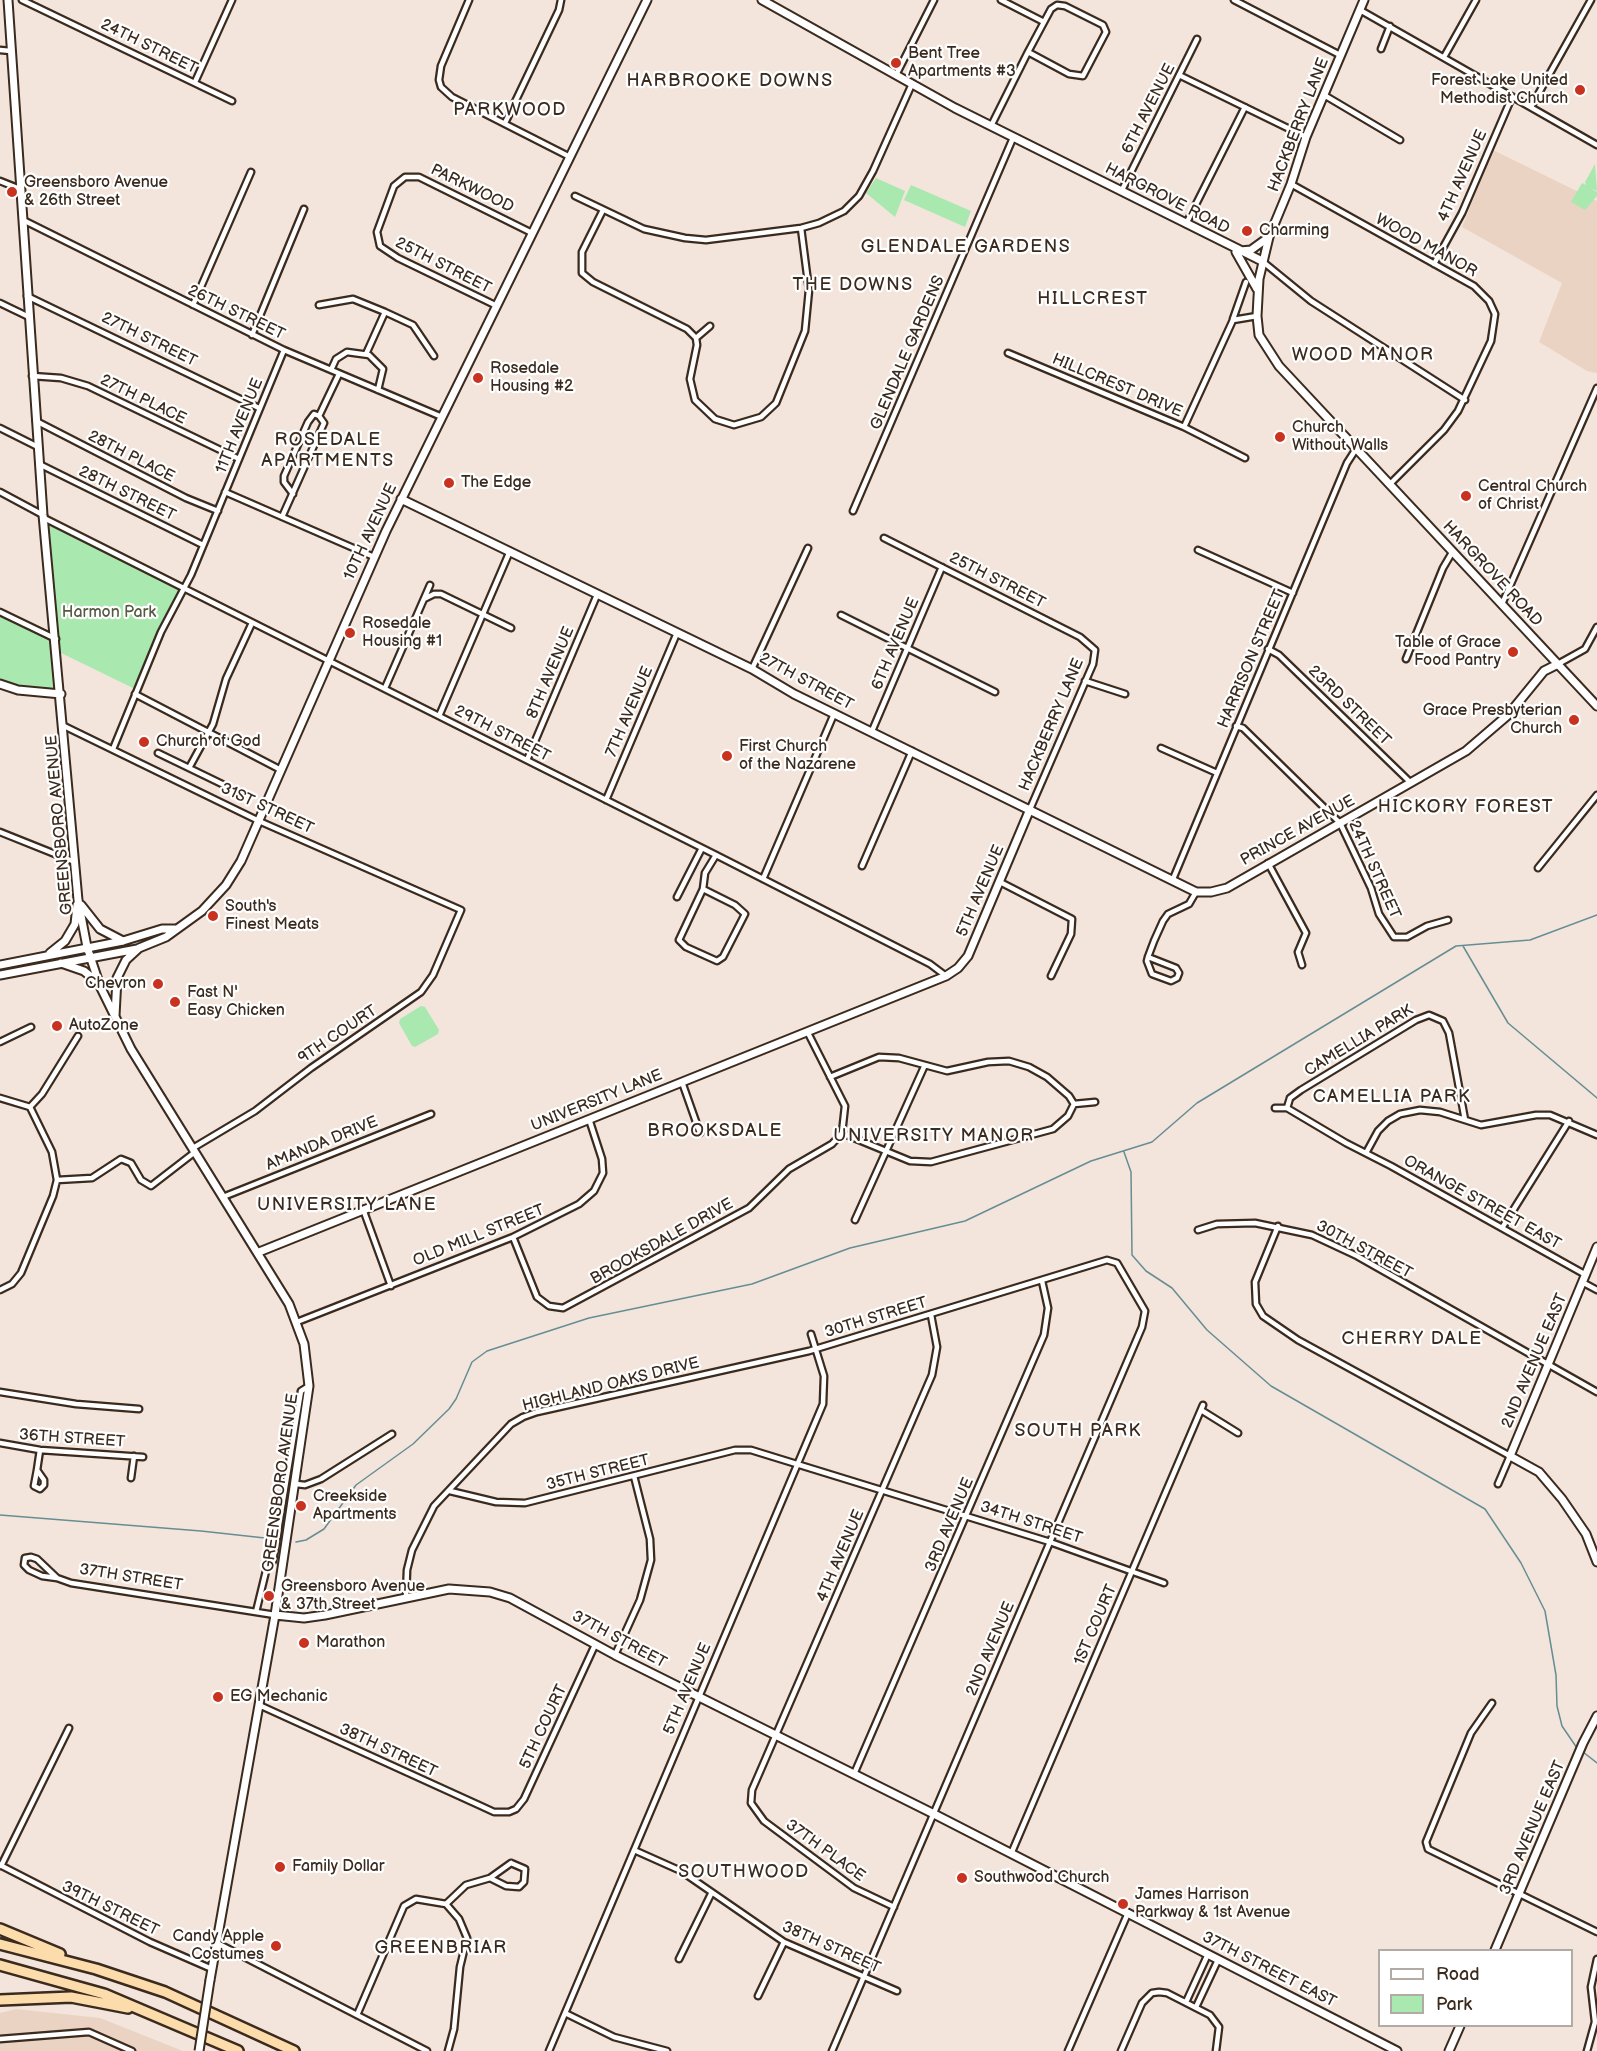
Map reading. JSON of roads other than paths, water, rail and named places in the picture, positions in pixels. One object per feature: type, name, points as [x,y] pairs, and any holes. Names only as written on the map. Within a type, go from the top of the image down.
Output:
[{"type":"highway","points":[[0,1929],[96,1969],[195,2004],[294,2051]]},
{"type":"highway","points":[[0,1944],[96,1969]]},
{"type":"highway","points":[[0,1965],[104,1994],[238,2051]]},
{"type":"highway","points":[[0,2000],[70,1997],[162,2017]]},
{"type":"main road","name":"GREENSBORO AVENUE","points":[[8,0],[39,464],[78,900],[87,947],[100,986],[115,1018],[194,1150],[259,1252],[297,1322],[304,1344],[309,1386],[275,1615],[199,2051]]},
{"type":"main road","name":"10TH AVENUE","points":[[139,948],[166,937],[202,911],[226,885],[259,821],[401,499],[647,0]]},
{"type":"main road","name":"HARGROVE ROAD","points":[[762,0],[1013,138],[1122,190],[1235,250],[1262,261],[1257,316],[1259,335],[1270,355],[1597,706]]},
{"type":"main road","name":"HACKBERRY LANE","points":[[1262,261],[1269,237],[1292,184],[1306,137],[1364,0]]},
{"type":"main road","points":[[1258,291],[1235,250],[1251,250],[1269,237]]},
{"type":"main road","name":"27TH STREET","points":[[401,499],[752,669],[834,714],[1196,892]]},
{"type":"main road","name":"PRINCE AVENUE","points":[[1196,892],[1211,892],[1227,888],[1411,783],[1483,738],[1508,715],[1534,680],[1544,671],[1558,664]]},
{"type":"main road","points":[[0,684],[18,690],[61,694]]},
{"type":"main road","name":"5TH AVENUE","points":[[946,976],[958,968],[968,956],[1030,809]]},
{"type":"main road","points":[[78,900],[100,929],[123,941]]},
{"type":"main road","points":[[48,954],[65,941],[75,924],[78,900]]},
{"type":"main road","points":[[0,964],[123,941],[162,929],[175,929]]},
{"type":"main road","points":[[0,975],[139,948]]},
{"type":"main road","points":[[115,1018],[116,985],[119,971],[126,960],[139,948]]},
{"type":"main road","points":[[59,962],[84,971],[100,986]]},
{"type":"main road","name":"UNIVERSITY LANE","points":[[259,1252],[946,976]]},
{"type":"main road","name":"2ND AVENUE EAST","points":[[1510,1456],[1597,1247]]},
{"type":"main road","points":[[1510,1456],[1533,1468],[1549,1483],[1579,1522],[1595,1550],[1597,1562]]},
{"type":"main road","name":"37TH STREET","points":[[275,1615],[304,1618],[325,1615],[449,1589],[497,1594],[523,1603],[595,1645],[1128,1913]]},
{"type":"main road","name":"3RD AVENUE EAST","points":[[1495,1949],[1583,1743],[1597,1716]]},
{"type":"main road","name":"37TH STREET EAST","points":[[1128,1913],[1397,2051]]},
{"type":"main road","points":[[1449,2051],[1459,2027]]},
{"type":"street","name":"24TH STREET","points":[[22,0],[232,101]]},
{"type":"street","points":[[195,82],[231,0]]},
{"type":"street","points":[[469,0],[441,66],[439,80],[446,93],[570,157]]},
{"type":"street","points":[[505,123],[559,10],[561,0]]},
{"type":"street","points":[[896,75],[934,0]]},
{"type":"street","points":[[1001,0],[1044,22]]},
{"type":"street","points":[[1234,0],[1340,55]]},
{"type":"street","points":[[1444,57],[1476,0]]},
{"type":"street","points":[[1531,107],[1594,1]]},
{"type":"street","points":[[991,126],[1028,52],[1051,9],[1057,5],[1065,6],[1103,25],[1106,32],[1083,76],[1069,74],[1028,52]]},
{"type":"street","points":[[1360,10],[1597,145]]},
{"type":"street","points":[[1381,49],[1390,26]]},
{"type":"street","name":"6TH AVENUE","points":[[1122,190],[1181,76],[1197,39]]},
{"type":"street","points":[[0,50],[11,51]]},
{"type":"street","points":[[1181,76],[1306,137]]},
{"type":"street","points":[[575,196],[644,229],[706,240],[801,228],[832,218],[855,201],[873,171],[912,84]]},
{"type":"street","points":[[1324,95],[1400,140]]},
{"type":"street","name":"4TH AVENUE","points":[[1434,264],[1462,213],[1512,97]]},
{"type":"street","points":[[1186,224],[1245,107]]},
{"type":"street","name":"GLENDALE GARDENS","points":[[853,511],[1013,138]]},
{"type":"street","points":[[193,305],[251,172]]},
{"type":"street","name":"PARKWOOD","points":[[380,246],[376,232],[394,186],[398,180],[412,176],[426,179],[532,233]]},
{"type":"street","points":[[0,181],[20,189]]},
{"type":"street","name":"WOOD MANOR","points":[[1292,184],[1480,291],[1495,314],[1493,334],[1465,399],[1444,430],[1390,484]]},
{"type":"street","points":[[252,334],[304,209]]},
{"type":"street","points":[[603,210],[582,252],[582,273],[593,282],[687,329],[696,338]]},
{"type":"street","name":"26TH STREET","points":[[23,220],[284,350],[442,417]]},
{"type":"street","points":[[710,326],[696,338],[690,379],[692,393],[699,406],[715,419],[734,424],[748,423],[766,413],[779,396],[808,317],[809,290],[801,228]]},
{"type":"street","name":"25TH STREET","points":[[380,246],[398,258],[497,306]]},
{"type":"street","points":[[1262,261],[1311,301],[1465,399]]},
{"type":"street","name":"HILLCREST DRIVE","points":[[1008,353],[1184,427],[1233,320],[1246,282]]},
{"type":"street","name":"27TH STREET","points":[[27,296],[260,408]]},
{"type":"street","points":[[319,305],[353,299],[385,312],[413,325],[434,356]]},
{"type":"street","points":[[0,303],[29,317]]},
{"type":"street","points":[[366,354],[385,312]]},
{"type":"street","points":[[1233,320],[1242,316],[1257,316]]},
{"type":"street","name":"11TH AVENUE","points":[[203,545],[284,350]]},
{"type":"street","points":[[331,370],[336,359],[347,352],[366,354],[383,369],[378,390]]},
{"type":"street","points":[[320,416],[339,374]]},
{"type":"street","name":"27TH PLACE","points":[[32,376],[61,378],[88,386],[239,459]]},
{"type":"street","points":[[1502,604],[1597,388]]},
{"type":"street","points":[[282,517],[293,494],[324,423],[320,416],[314,414],[308,422],[284,476],[284,482],[293,494]]},
{"type":"street","name":"28TH PLACE","points":[[36,421],[186,498],[218,511]]},
{"type":"street","points":[[1184,427],[1245,458]]},
{"type":"street","points":[[0,428],[38,447]]},
{"type":"street","name":"HARRISON STREET","points":[[1173,879],[1347,463],[1356,449]]},
{"type":"street","name":"28TH STREET","points":[[39,464],[203,545]]},
{"type":"street","name":"29TH STREET","points":[[0,492],[183,588],[930,964],[946,976]]},
{"type":"street","points":[[225,492],[374,557]]},
{"type":"street","name":"25TH STREET","points":[[884,538],[1080,636],[1095,651]]},
{"type":"street","points":[[112,749],[203,545]]},
{"type":"street","points":[[752,669],[808,548]]},
{"type":"street","points":[[1198,550],[1293,593]]},
{"type":"street","points":[[439,716],[510,551]]},
{"type":"street","points":[[1406,659],[1443,568],[1453,551]]},
{"type":"street","name":"6TH AVENUE","points":[[872,731],[942,567]]},
{"type":"street","points":[[385,688],[430,585]]},
{"type":"street","points":[[422,601],[434,594],[441,594],[511,628]]},
{"type":"street","name":"8TH AVENUE","points":[[527,760],[597,595]]},
{"type":"street","points":[[0,612],[56,639]]},
{"type":"street","points":[[841,615],[995,692]]},
{"type":"street","points":[[189,768],[209,732],[226,679],[252,623]]},
{"type":"street","points":[[1558,664],[1585,649],[1597,627]]},
{"type":"street","name":"7TH AVENUE","points":[[606,800],[677,633]]},
{"type":"street","name":"23RD STREET","points":[[1268,649],[1279,655],[1411,783]]},
{"type":"street","name":"HACKBERRY LANE","points":[[1030,809],[1095,657],[1095,651]]},
{"type":"street","points":[[1085,681],[1125,694]]},
{"type":"street","points":[[135,694],[282,770]]},
{"type":"street","points":[[763,879],[834,714]]},
{"type":"street","name":"31ST STREET","points":[[64,726],[259,821],[461,910]]},
{"type":"street","name":"24TH STREET","points":[[1236,726],[1243,728],[1340,823],[1371,888],[1379,914],[1394,937],[1407,937],[1427,926],[1448,920]]},
{"type":"street","points":[[1161,748],[1217,773]]},
{"type":"street","points":[[862,866],[912,751]]},
{"type":"street","points":[[158,753],[222,784]]},
{"type":"street","points":[[1538,868],[1597,795]]},
{"type":"street","points":[[0,832],[75,862]]},
{"type":"street","points":[[677,897],[702,848]]},
{"type":"street","points":[[703,889],[735,905],[745,914],[723,957],[717,961],[686,947],[679,940],[703,889],[705,873],[716,855]]},
{"type":"street","points":[[1268,863],[1306,933],[1298,952],[1302,965]]},
{"type":"street","points":[[1000,882],[1072,919],[1071,934],[1051,976]]},
{"type":"street","points":[[1148,957],[1176,968],[1179,972],[1176,980],[1172,981],[1152,974],[1147,968],[1148,957],[1168,914],[1189,904],[1196,892]]},
{"type":"street","name":"9TH COURT","points":[[57,1180],[92,1178],[121,1159],[131,1163],[141,1180],[151,1186],[194,1150],[255,1111],[311,1068],[421,992],[434,975],[461,910]]},
{"type":"street","name":"CAMELLIA PARK","points":[[1287,1108],[1290,1098],[1301,1090],[1416,1020],[1429,1015],[1443,1021],[1449,1033],[1465,1120]]},
{"type":"street","points":[[0,1042],[31,1027]]},
{"type":"street","points":[[808,1033],[844,1106],[842,1133],[910,1161],[931,1162],[1014,1140],[1059,1125],[1074,1104],[1095,1102]]},
{"type":"street","points":[[30,1107],[42,1095],[78,1036]]},
{"type":"street","points":[[830,1077],[879,1057],[899,1058],[947,1071],[995,1061],[1016,1062],[1047,1077],[1070,1096],[1074,1104]]},
{"type":"street","points":[[855,1220],[924,1066]]},
{"type":"street","points":[[682,1082],[700,1133]]},
{"type":"street","points":[[0,1098],[30,1107],[52,1152],[57,1180],[54,1196],[21,1273],[12,1284],[0,1290]]},
{"type":"street","points":[[1275,1108],[1287,1108],[1366,1153],[1378,1131],[1400,1114],[1434,1110],[1488,1125],[1543,1115],[1569,1121],[1597,1135]]},
{"type":"street","name":"AMANDA DRIVE","points":[[224,1197],[431,1114]]},
{"type":"street","name":"OLD MILL STREET","points":[[297,1322],[513,1237],[573,1208],[598,1186],[603,1166],[589,1119]]},
{"type":"street","points":[[1502,1228],[1569,1121]]},
{"type":"street","name":"BROOKSDALE DRIVE","points":[[513,1237],[537,1297],[549,1306],[563,1308],[749,1208],[789,1168],[832,1144],[842,1133]]},
{"type":"street","name":"ORANGE STREET EAST","points":[[1366,1153],[1502,1228],[1584,1278],[1597,1290]]},
{"type":"street","points":[[363,1209],[391,1286]]},
{"type":"street","name":"30TH STREET","points":[[1198,1230],[1217,1224],[1255,1223],[1278,1226],[1312,1235],[1357,1256],[1597,1392]]},
{"type":"street","points":[[1278,1226],[1255,1282],[1256,1304],[1263,1316],[1274,1326],[1426,1412],[1510,1456]]},
{"type":"street","name":"30TH STREET","points":[[817,1349],[1107,1260],[1114,1260]]},
{"type":"street","name":"2ND AVENUE","points":[[832,2051],[1144,1321],[1143,1306],[1127,1275],[1114,1260]]},
{"type":"street","name":"3RD AVENUE","points":[[854,1774],[1046,1329],[1048,1308],[1042,1281]]},
{"type":"street","name":"4TH AVENUE","points":[[751,1803],[752,1790],[924,1395],[936,1362],[937,1340],[931,1315]]},
{"type":"street","name":"5TH AVENUE","points":[[549,2051],[823,1404],[824,1376],[811,1334]]},
{"type":"street","name":"HIGHLAND OAKS DRIVE","points":[[406,1597],[407,1570],[414,1543],[434,1506],[511,1424],[530,1414],[817,1349]]},
{"type":"street","points":[[256,1612],[266,1571],[273,1561],[301,1392],[309,1386]]},
{"type":"street","points":[[0,1392],[76,1404],[139,1409]]},
{"type":"street","name":"1ST COURT","points":[[1011,1854],[1202,1408],[1238,1432]]},
{"type":"street","points":[[296,1484],[305,1485],[321,1479],[392,1434]]},
{"type":"street","name":"36TH STREET","points":[[0,1443],[40,1450],[143,1457]]},
{"type":"street","points":[[37,1470],[40,1450]]},
{"type":"street","name":"35TH STREET","points":[[450,1491],[496,1502],[525,1503],[735,1450],[751,1450]]},
{"type":"street","name":"34TH STREET","points":[[751,1450],[967,1515],[1133,1570],[1164,1583]]},
{"type":"street","points":[[131,1478],[134,1456]]},
{"type":"street","name":"2ND AVENUE EAST","points":[[1498,1484],[1510,1456]]},
{"type":"street","points":[[615,1655],[645,1587],[651,1560],[650,1539],[634,1476]]},
{"type":"street","name":"37TH STREET","points":[[57,1578],[37,1559],[25,1558],[24,1565],[29,1570],[42,1576],[71,1583],[275,1615]]},
{"type":"street","name":"5TH COURT","points":[[509,1812],[516,1809],[524,1798],[595,1645]]},
{"type":"street","points":[[1492,1703],[1471,1733],[1426,1842],[1428,1849],[1597,1932]]},
{"type":"street","name":"38TH STREET","points":[[259,1705],[494,1812],[509,1812]]},
{"type":"street","points":[[0,1866],[69,1728]]},
{"type":"street","name":"37TH PLACE","points":[[751,1803],[764,1821],[845,1882],[894,1907]]},
{"type":"street","name":"38TH STREET","points":[[634,1850],[681,1871],[784,1942],[897,1991]]},
{"type":"street","points":[[446,1904],[466,1885],[490,1878],[511,1863],[525,1869],[524,1882],[513,1888],[490,1878]]},
{"type":"street","name":"39TH STREET","points":[[0,1866],[150,1942],[212,1970]]},
{"type":"street","points":[[679,1959],[711,1893]]},
{"type":"street","points":[[357,2015],[404,1906],[423,1898],[446,1904],[462,1925],[467,1938],[460,1966],[454,2029],[448,2051]]},
{"type":"street","points":[[1068,2051],[1128,1913]]},
{"type":"street","points":[[758,1996],[784,1942]]},
{"type":"street","points":[[217,1943],[427,2051]]},
{"type":"street","points":[[1186,2002],[1208,1954]]},
{"type":"street","points":[[1587,2051],[1595,2022],[1591,1987],[1597,1959]]},
{"type":"street","points":[[1196,2007],[1218,1960]]},
{"type":"street","points":[[1121,2051],[1142,2002],[1152,1993],[1167,1993],[1210,2014],[1219,2027],[1216,2051]]},
{"type":"street","points":[[565,2013],[607,2034],[667,2051]]},
{"type":"street","points":[[0,2039],[89,2032],[132,2051]]},
{"type":"waterway","points":[[296,1542],[306,1540],[324,1529],[356,1485],[413,1444],[449,1409],[456,1399],[472,1362],[487,1351],[589,1318],[752,1284],[850,1248],[965,1221],[1091,1161],[1152,1142],[1197,1103],[1456,946],[1530,940],[1597,915]]},
{"type":"waterway","points":[[1463,946],[1508,1023],[1597,1098]]},
{"type":"waterway","points":[[1124,1152],[1131,1172],[1132,1255],[1146,1271],[1172,1288],[1207,1330],[1271,1386],[1485,1509],[1521,1563],[1545,1611],[1556,1675],[1557,1706],[1562,1726],[1577,1748]]},
{"type":"waterway","points":[[0,1515],[274,1539]]},
{"type":"waterway","points":[[1583,1752],[1597,1763]]},
{"type":"place","name":"Bent Tree Apartments #3","points":[[896,63]]},
{"type":"place","name":"Forest Lake United Methodist Church","points":[[1580,90]]},
{"type":"place","name":"Greensboro Avenue & 26th Street","points":[[12,192]]},
{"type":"place","name":"Charming","points":[[1247,231]]},
{"type":"place","name":"Rosedale Housing #2","points":[[478,378]]},
{"type":"place","name":"Church Without Walls","points":[[1280,437]]},
{"type":"place","name":"The Edge","points":[[449,483]]},
{"type":"place","name":"Central Church of Christ","points":[[1466,496]]},
{"type":"place","name":"Rosedale Housing #1","points":[[350,633]]},
{"type":"place","name":"Table of Grace Food Pantry","points":[[1513,652]]},
{"type":"place","name":"Grace Presbyterian Church","points":[[1574,720]]},
{"type":"place","name":"Church of God","points":[[144,742]]},
{"type":"place","name":"First Church of the Nazarene","points":[[727,756]]},
{"type":"place","name":"South's Finest Meats","points":[[213,916]]},
{"type":"place","name":"Chevron","points":[[158,984]]},
{"type":"place","name":"Fast N' Easy Chicken","points":[[175,1002]]},
{"type":"place","name":"AutoZone","points":[[57,1026]]},
{"type":"place","name":"Creekside Apartments","points":[[301,1506]]},
{"type":"place","name":"Greensboro Avenue & 37th Street","points":[[269,1596]]},
{"type":"place","name":"Marathon","points":[[304,1643]]},
{"type":"place","name":"EG Mechanic","points":[[218,1697]]},
{"type":"place","name":"Family Dollar","points":[[280,1867]]},
{"type":"place","name":"Southwood Church","points":[[962,1878]]},
{"type":"place","name":"James Harrison Parkway & 1st Avenue","points":[[1123,1904]]},
{"type":"place","name":"Candy Apple Costumes","points":[[276,1946]]},
{"type":"district","name":"HARBROOKE DOWNS","points":[[730,81]]},
{"type":"district","name":"PARKWOOD","points":[[510,110]]},
{"type":"district","name":"GLENDALE GARDENS","points":[[966,247]]},
{"type":"district","name":"THE DOWNS","points":[[853,285]]},
{"type":"district","name":"HILLCREST","points":[[1093,299]]},
{"type":"district","name":"WOOD MANOR","points":[[1363,355]]},
{"type":"district","name":"ROSEDALE APARTMENTS","points":[[328,450]]},
{"type":"district","name":"HICKORY FOREST","points":[[1466,807]]},
{"type":"district","name":"CAMELLIA PARK","points":[[1392,1097]]},
{"type":"district","name":"BROOKSDALE","points":[[715,1131]]},
{"type":"district","name":"UNIVERSITY MANOR","points":[[934,1136]]},
{"type":"district","name":"UNIVERSITY LANE","points":[[347,1205]]},
{"type":"district","name":"CHERRY DALE","points":[[1412,1339]]},
{"type":"district","name":"SOUTH PARK","points":[[1078,1431]]},
{"type":"district","name":"SOUTHWOOD","points":[[744,1872]]},
{"type":"district","name":"GREENBRIAR","points":[[441,1948]]},
{"type":"park label","name":"Harmon Park","points":[[109,613]]}]
